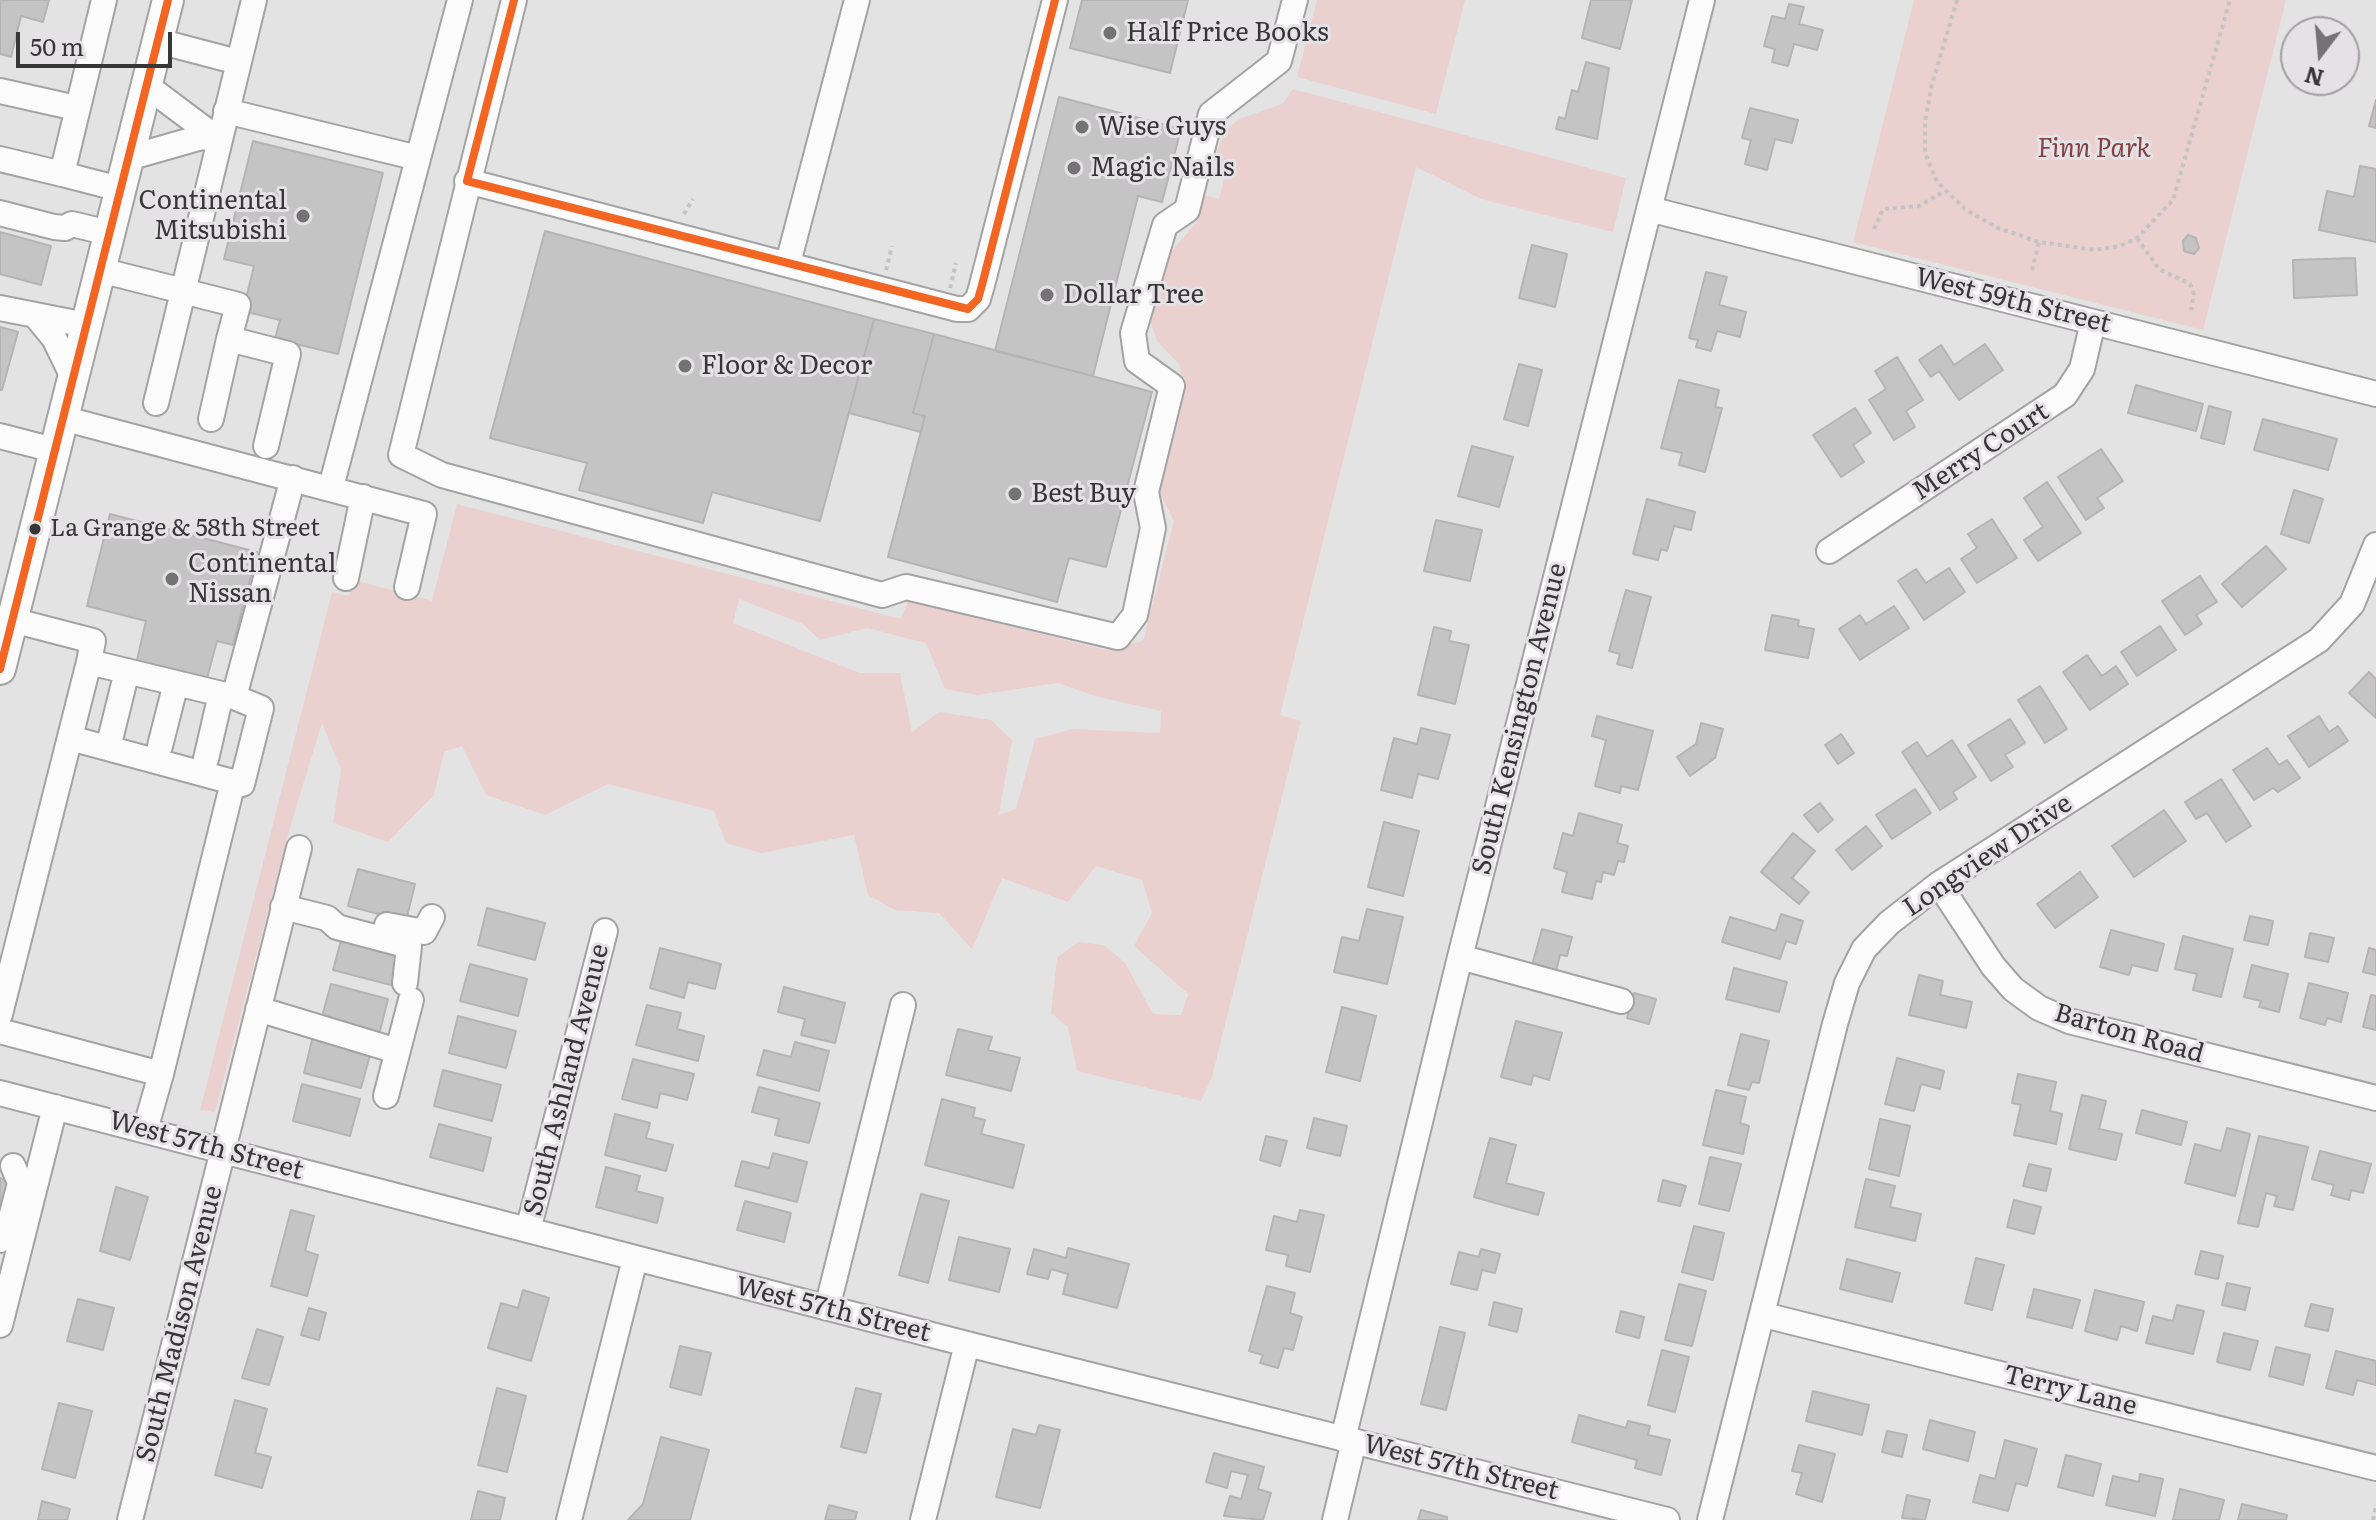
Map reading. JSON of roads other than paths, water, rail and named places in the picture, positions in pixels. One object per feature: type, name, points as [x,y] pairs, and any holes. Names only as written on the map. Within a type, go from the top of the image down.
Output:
[{"type":"main road","points":[[0,669],[9,608],[54,450],[168,0]]},
{"type":"street","points":[[62,174],[104,0]]},
{"type":"street","points":[[156,403],[254,0]]},
{"type":"street","points":[[331,487],[460,0]]},
{"type":"street","points":[[514,0],[401,455],[442,475],[882,595],[906,587],[1118,637],[1135,615],[1153,528],[1146,492],[1172,386],[1137,361],[1133,333],[1165,225],[1187,210],[1211,114],[1279,61],[1295,0]]},
{"type":"street","points":[[788,263],[857,0]]},
{"type":"street","points":[[467,181],[957,309],[973,305],[986,271],[1055,0]]},
{"type":"street","name":"South Kensington Avenue","points":[[1335,1520],[1349,1440],[1460,957],[1702,0]]},
{"type":"street","points":[[158,41],[238,62]]},
{"type":"street","points":[[147,86],[219,140]]},
{"type":"street","points":[[0,91],[76,108]]},
{"type":"street","points":[[226,111],[418,158]]},
{"type":"street","points":[[128,158],[202,137],[219,140]]},
{"type":"street","points":[[0,159],[120,189]]},
{"type":"street","name":"West 59th Street","points":[[1649,209],[2376,394]]},
{"type":"street","points":[[0,213],[54,227],[65,228],[72,224],[109,233]]},
{"type":"street","points":[[100,270],[238,305],[211,419]]},
{"type":"street","points":[[0,308],[86,325]]},
{"type":"street","points":[[35,315],[54,338],[73,377]]},
{"type":"street","name":"Merry Court","points":[[1829,551],[2065,395],[2082,369],[2093,322]]},
{"type":"street","points":[[229,339],[288,354],[266,446]]},
{"type":"street","points":[[62,418],[424,514],[407,587]]},
{"type":"street","points":[[0,436],[54,450]]},
{"type":"street","points":[[206,759],[293,478]]},
{"type":"street","points":[[346,578],[363,497]]},
{"type":"street","name":"Longview Drive","points":[[1710,1520],[1847,983],[1864,949],[1889,923],[1939,884],[2319,640],[2352,604],[2376,545]]},
{"type":"street","points":[[0,1014],[93,641],[9,608]]},
{"type":"street","points":[[70,738],[242,784],[261,708],[227,695],[89,662]]},
{"type":"street","points":[[108,748],[127,671]]},
{"type":"street","points":[[160,746],[176,683]]},
{"type":"street","points":[[145,1130],[233,782]]},
{"type":"street","name":"South Madison Avenue","points":[[130,1520],[299,848]]},
{"type":"street","name":"Barton Road","points":[[1939,884],[1993,966],[2013,989],[2039,1008],[2069,1021],[2376,1098]]},
{"type":"street","points":[[283,907],[327,918],[337,927],[409,946],[408,991],[386,1096]]},
{"type":"street","points":[[327,918],[339,913],[418,933],[428,930],[432,917]]},
{"type":"street","name":"South Ashland Avenue","points":[[528,1230],[605,931]]},
{"type":"street","points":[[1460,957],[1621,1001]]},
{"type":"street","points":[[827,1308],[903,1005]]},
{"type":"street","points":[[258,1009],[397,1051]]},
{"type":"street","points":[[0,1031],[161,1074]]},
{"type":"street","name":"West 57th Street","points":[[0,1093],[635,1259],[1667,1520]]},
{"type":"street","points":[[6,1249],[39,1168],[55,1107]]},
{"type":"street","points":[[0,1325],[6,1249],[20,1183],[6,1164],[19,1162],[39,1168]]},
{"type":"street","points":[[569,1520],[635,1259]]},
{"type":"street","name":"Terry Lane","points":[[1764,1315],[2376,1468]]},
{"type":"street","points":[[923,1520],[967,1344]]},
{"type":"place","name":"Half Price Books","points":[[1110,33]]},
{"type":"place","name":"Wise Guys","points":[[1082,127]]},
{"type":"place","name":"Magic Nails","points":[[1074,168]]},
{"type":"place","name":"Continental Mitsubishi","points":[[303,216]]},
{"type":"place","name":"Dollar Tree","points":[[1047,295]]},
{"type":"place","name":"Floor & Decor","points":[[685,366]]},
{"type":"place","name":"Best Buy","points":[[1015,494]]},
{"type":"place","name":"La Grange & 58th Street","points":[[35,529]]},
{"type":"place","name":"Continental Nissan","points":[[172,579]]},
{"type":"park label","name":"Finn Park","points":[[2094,149]]}]
